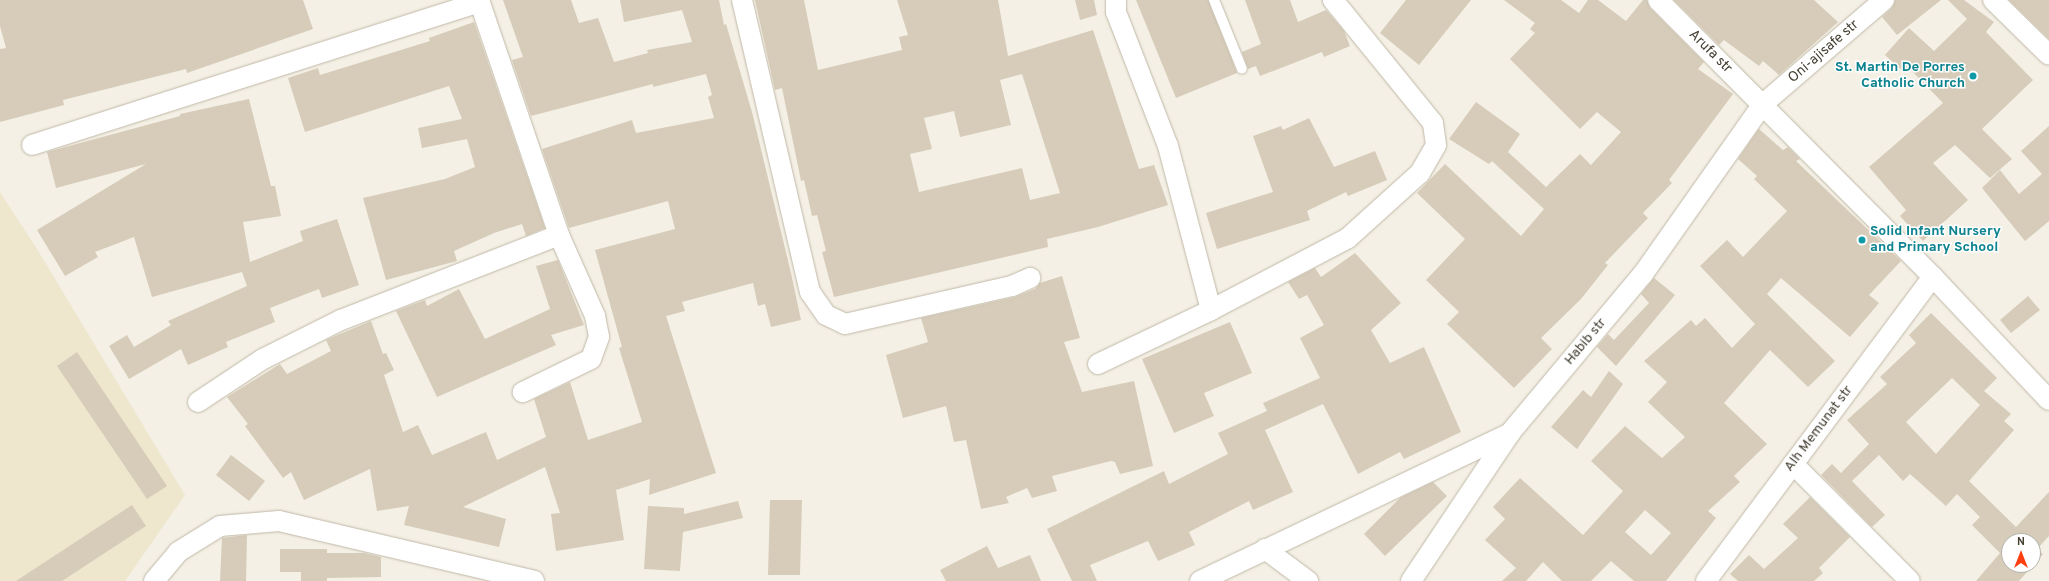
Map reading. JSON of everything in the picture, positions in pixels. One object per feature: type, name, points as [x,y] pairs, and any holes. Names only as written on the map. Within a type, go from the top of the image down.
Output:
[{"type":"street","points":[[742,0],[810,292],[826,315],[845,324],[1012,286],[1030,278]]},
{"type":"street","points":[[1116,0],[1116,12],[1168,146],[1211,310]]},
{"type":"street","points":[[1098,364],[1211,310],[1348,238],[1420,173],[1436,145],[1433,124],[1333,0]]},
{"type":"street","name":"Arufa str","points":[[1658,0],[1763,104]]},
{"type":"street","name":"Oni-ajisafe str","points":[[1763,104],[1884,0]]},
{"type":"street","points":[[1993,0],[2049,55]]},
{"type":"street","points":[[32,145],[479,1],[559,235],[595,316],[599,337],[591,359],[523,392]]},
{"type":"street","points":[[1763,104],[1933,277],[2049,400]]},
{"type":"street","name":"Habib str","points":[[1411,581],[1510,433],[1643,274],[1763,104]]},
{"type":"street","points":[[198,402],[263,359],[341,320],[559,235]]},
{"type":"street","name":"Alh Memunat str","points":[[1706,581],[1933,277]]},
{"type":"street","points":[[1200,581],[1510,433]]},
{"type":"street","points":[[1793,464],[1910,581]]},
{"type":"street","points":[[154,581],[178,552],[220,526],[279,521],[493,576],[534,581]]},
{"type":"street","points":[[1265,549],[1308,581]]},
{"type":"lane","points":[[1214,0],[1242,69]]},
{"type":"shaded area","points":[[0,192],[37,249],[185,495],[125,581],[0,581]]},
{"type":"building","points":[[0,0],[303,0],[313,29],[187,73],[186,69],[63,100],[64,105],[0,122],[0,49],[6,48],[0,26]]},
{"type":"building","points":[[503,0],[571,0],[579,23],[598,18],[614,62],[648,53],[647,50],[692,42],[682,10],[624,22],[620,0],[719,0],[724,25],[726,24],[752,112],[801,320],[771,327],[765,304],[758,306],[753,283],[682,302],[685,311],[666,316],[716,473],[649,495],[650,479],[616,490],[624,540],[556,551],[551,514],[560,513],[545,467],[463,507],[506,519],[499,547],[404,525],[409,506],[377,511],[370,469],[304,500],[291,472],[283,478],[245,426],[248,424],[227,397],[280,364],[287,374],[331,351],[326,340],[371,321],[383,354],[386,353],[394,370],[384,375],[403,432],[418,425],[432,455],[486,432],[497,460],[546,437],[534,399],[570,382],[588,440],[642,422],[619,348],[622,347],[595,250],[675,229],[668,201],[569,228],[542,149],[632,120],[636,133],[714,118],[708,97],[712,95],[706,74],[653,87],[653,84],[531,116],[512,60],[523,57]]},
{"type":"building","points":[[755,0],[804,0],[818,70],[902,50],[899,37],[908,35],[897,0],[998,0],[1008,56],[1093,30],[1139,169],[1154,165],[1168,205],[1098,227],[1047,239],[1048,247],[834,297],[822,252],[826,251],[817,215],[812,216],[804,180],[801,181],[782,88],[775,90]],"holes":[[[1022,74],[1060,193],[1030,200],[1022,168],[919,192],[910,154],[932,149],[924,118],[954,111],[960,137],[1011,125],[1000,80]]]},
{"type":"building","points":[[1075,0],[1094,0],[1097,15],[1080,20]]},
{"type":"building","points":[[1136,0],[1208,0],[1237,73],[1176,98]]},
{"type":"building","points":[[1245,0],[1290,0],[1298,22],[1326,10],[1344,31],[1350,46],[1324,57],[1322,52],[1260,76],[1256,66],[1248,69],[1242,52],[1261,44]]},
{"type":"building","points":[[1406,0],[1471,0],[1419,65],[1380,33]]},
{"type":"building","points":[[1504,0],[1561,0],[1579,13],[1588,0],[1598,0],[1626,21],[1643,0],[1647,0],[1650,8],[1704,62],[1698,69],[1733,94],[1669,180],[1672,183],[1643,213],[1648,218],[1605,263],[1608,265],[1581,299],[1541,338],[1552,349],[1514,388],[1447,324],[1459,312],[1426,280],[1465,239],[1417,193],[1445,164],[1521,236],[1544,209],[1492,161],[1489,164],[1449,139],[1476,102],[1520,134],[1508,152],[1546,187],[1580,154],[1591,165],[1621,132],[1597,112],[1580,129],[1510,59],[1535,33],[1530,29],[1535,23]]},
{"type":"building","points":[[1674,0],[1814,0],[1838,22],[1779,75],[1763,61],[1759,66],[1724,40],[1719,45]]},
{"type":"building","points":[[1895,0],[1941,0],[1897,35],[1882,17],[1892,8]]},
{"type":"building","points":[[1948,0],[1964,0],[1994,22],[1986,32],[2033,80],[1982,129],[2012,159],[1990,178],[1955,145],[1933,163],[1968,200],[1923,241],[1900,216],[1906,210],[1869,167],[1943,103],[1908,67],[1904,72],[1885,55],[1909,28],[1934,51],[1967,19]]},
{"type":"building","points":[[2009,0],[2049,0],[2049,39]]},
{"type":"building","points":[[474,22],[545,228],[526,236],[522,224],[494,233],[454,251],[457,261],[386,280],[363,198],[445,179],[475,167],[467,139],[422,148],[418,128],[462,119],[449,86],[305,132],[288,78],[318,68],[320,75],[430,41],[429,38]]},
{"type":"building","points":[[249,99],[271,186],[275,186],[281,216],[243,222],[250,262],[303,241],[300,231],[337,219],[359,285],[322,298],[319,289],[270,308],[275,322],[226,342],[228,347],[188,365],[181,349],[129,379],[109,346],[127,335],[134,347],[171,325],[168,321],[247,286],[242,272],[152,297],[134,237],[95,252],[98,257],[65,276],[37,230],[146,164],[56,188],[47,152],[180,116],[180,114]]},
{"type":"building","points":[[1309,118],[1334,167],[1375,151],[1387,180],[1348,196],[1346,192],[1307,211],[1310,220],[1217,249],[1206,213],[1273,192],[1253,136],[1281,126],[1283,130]]},
{"type":"building","points":[[2049,126],[2049,221],[2025,241],[1982,188],[2000,170],[2019,194],[2042,174],[2021,151]]},
{"type":"building","points":[[1759,129],[1783,150],[1788,147],[1800,159],[1796,161],[1901,261],[1869,295],[1879,303],[1850,337],[1781,278],[1767,294],[1835,361],[1808,387],[1770,350],[1724,403],[1767,444],[1734,476],[1740,482],[1708,511],[1716,518],[1666,581],[1634,581],[1611,561],[1591,581],[1562,581],[1543,562],[1526,581],[1502,581],[1516,568],[1485,540],[1505,519],[1493,507],[1520,478],[1583,535],[1623,491],[1591,461],[1625,426],[1662,458],[1685,437],[1648,402],[1667,382],[1644,361],[1691,320],[1696,326],[1705,318],[1732,348],[1755,324],[1700,266],[1727,240],[1743,257],[1787,211],[1754,179],[1757,176],[1738,159]],"holes":[[[1645,510],[1671,533],[1651,555],[1625,532]]]},
{"type":"building","points":[[1355,253],[1401,303],[1371,330],[1390,363],[1424,347],[1461,432],[1404,459],[1400,452],[1358,474],[1323,404],[1265,430],[1293,492],[1253,510],[1249,501],[1189,532],[1195,545],[1158,561],[1148,541],[1090,565],[1097,581],[1072,581],[1047,529],[1164,471],[1169,484],[1228,454],[1218,433],[1267,411],[1263,403],[1320,378],[1300,338],[1324,325],[1307,295],[1299,299],[1288,282],[1315,268],[1321,277]]},
{"type":"building","points":[[558,260],[584,325],[551,335],[556,345],[437,397],[396,311],[425,300],[427,306],[459,289],[485,339],[550,309],[536,266]]},
{"type":"building","points":[[1062,276],[1080,338],[1064,342],[1082,392],[1134,381],[1153,466],[1120,474],[1115,462],[1111,461],[1052,476],[1057,491],[1032,498],[1027,488],[1006,497],[1009,503],[981,509],[966,440],[954,442],[946,406],[903,418],[886,355],[928,342],[921,318],[1015,297],[1035,289],[1040,283]]},
{"type":"building","points":[[1654,278],[1675,295],[1616,366],[1597,347],[1608,334],[1614,340],[1649,303],[1641,294]]},
{"type":"building","points":[[2028,296],[2040,310],[2011,333],[2000,320]]},
{"type":"building","points":[[1931,313],[1997,378],[1984,391],[2011,414],[2004,421],[2014,430],[1969,481],[2016,527],[2049,492],[2049,536],[2041,545],[2041,533],[2001,533],[2001,573],[2026,573],[2019,581],[1976,581],[2000,553],[1972,525],[1980,517],[1957,494],[1946,506],[1910,474],[1903,481],[1879,455],[1852,481],[1885,515],[1872,527],[1821,475],[1832,464],[1841,473],[1869,444],[1847,420],[1887,384],[1880,377],[1916,343],[1909,335]],"holes":[[[1952,378],[1980,405],[1936,454],[1906,422]]]},
{"type":"building","points":[[1230,322],[1252,373],[1204,393],[1214,416],[1174,433],[1142,359]]},
{"type":"building","points":[[77,352],[167,486],[147,499],[57,366]]},
{"type":"building","points":[[1609,371],[1623,384],[1577,449],[1551,427],[1583,390],[1591,397]]},
{"type":"building","points":[[231,455],[265,481],[249,501],[216,475]]},
{"type":"building","points":[[1433,482],[1447,496],[1385,556],[1364,534],[1400,498]]},
{"type":"building","points":[[1810,497],[1850,537],[1819,568],[1823,573],[1814,581],[1738,581],[1730,574],[1749,555],[1764,569],[1798,538],[1783,524]]},
{"type":"building","points":[[770,500],[802,500],[800,575],[768,575]]},
{"type":"building","points":[[738,501],[743,518],[683,532],[680,571],[644,569],[648,506],[684,508],[684,514]]},
{"type":"building","points":[[132,505],[146,526],[62,581],[16,581]]},
{"type":"building","points":[[247,535],[246,581],[220,581],[222,538]]},
{"type":"building","points":[[987,546],[998,568],[1030,555],[1041,581],[946,581],[940,570]]},
{"type":"building","points":[[280,549],[327,549],[327,553],[364,553],[381,557],[381,577],[327,578],[327,581],[301,581],[301,572],[280,572]]},
{"type":"place","name":"St. Martin De Porres Catholic Church","points":[[1973,76]]},
{"type":"place","name":"Solid Infant Nursery and Primary School","points":[[1862,240]]}]
